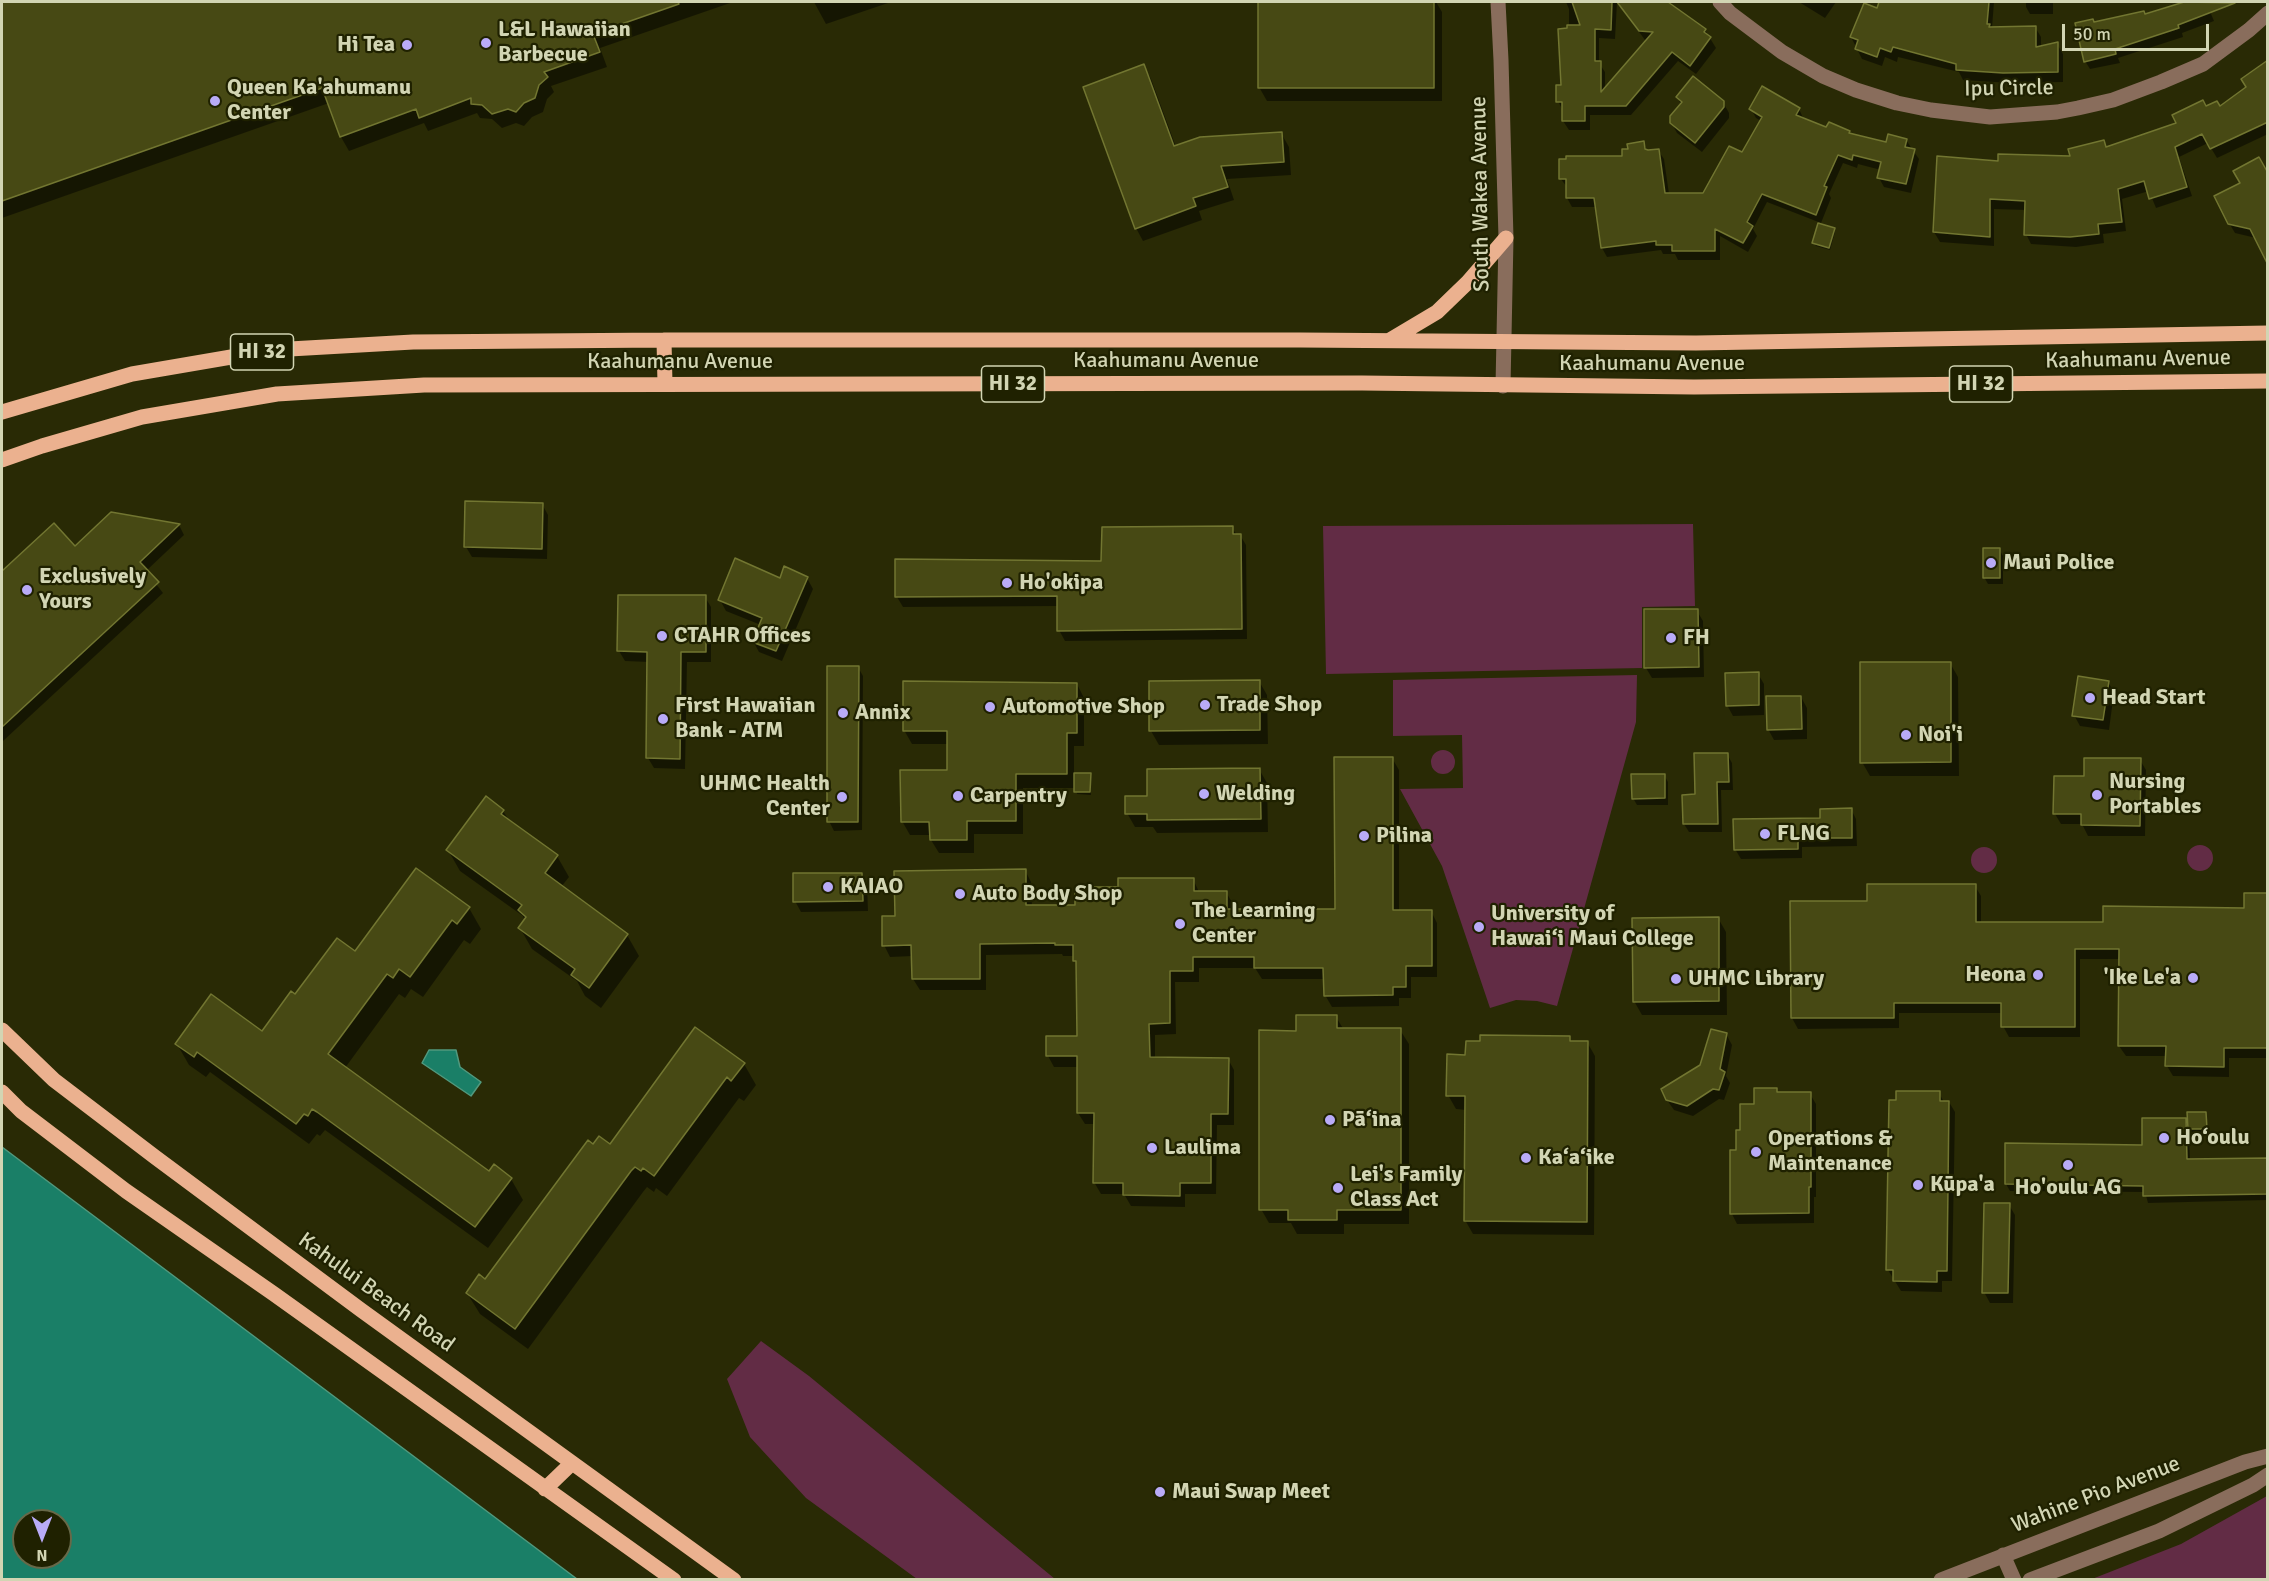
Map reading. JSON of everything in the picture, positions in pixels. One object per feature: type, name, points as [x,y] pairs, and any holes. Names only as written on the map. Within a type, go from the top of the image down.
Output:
[{"type":"main road","points":[[1390,340],[1437,312],[1468,282],[1506,238]]},
{"type":"main road","name":"Kaahumanu Avenue","points":[[2,412],[132,374],[272,350],[413,342],[664,339],[1390,340],[1696,343],[2268,333]]},
{"type":"main road","points":[[664,339],[665,384]]},
{"type":"main road","name":"Kaahumanu Avenue","points":[[2,460],[142,417],[277,394],[424,385],[1362,383],[1694,387],[2268,381]]},
{"type":"main road","name":"Kahului Beach Road","points":[[2,1030],[54,1080],[145,1150],[734,1580]]},
{"type":"main road","points":[[2,1092],[21,1111],[126,1191],[674,1580]]},
{"type":"main road","points":[[545,1489],[572,1463]]},
{"type":"street","name":"South Wakea Avenue","points":[[1498,2],[1506,238],[1503,386]]},
{"type":"street","name":"Ipu Circle","points":[[1720,2],[1744,24],[1782,52],[1823,76],[1856,90],[1897,103],[1931,110],[1990,117],[2057,112],[2113,100],[2203,63],[2249,30],[2268,13]]},
{"type":"street","name":"Wahine Pio Avenue","points":[[1941,1580],[2268,1456]]},
{"type":"street","points":[[2030,1580],[2159,1531],[2253,1485],[2268,1475]]},
{"type":"street","points":[[2003,1555],[2014,1580]]},
{"type":"shaded area","points":[[1693,524],[1695,606],[1642,607],[1642,668],[1326,674],[1323,526]]},
{"type":"shaded area","points":[[1637,675],[1636,722],[1557,1006],[1537,1001],[1516,1000],[1490,1008],[1442,866],[1400,789],[1463,788],[1462,735],[1393,736],[1393,680]]},
{"type":"shaded area","points":[[1443,750],[1452,753],[1455,762],[1452,771],[1443,774],[1434,771],[1431,762],[1434,753]]},
{"type":"shaded area","points":[[2200,845],[2209,849],[2213,858],[2209,867],[2200,871],[2191,867],[2187,858],[2191,849]]},
{"type":"shaded area","points":[[1984,847],[1993,851],[1997,860],[1993,869],[1984,873],[1975,869],[1971,860],[1975,851]]},
{"type":"shaded area","points":[[761,1341],[809,1376],[1055,1579],[917,1579],[806,1498],[750,1437],[727,1379]]},
{"type":"shaded area","points":[[2267,1496],[2267,1579],[2092,1579],[2181,1544]]},
{"type":"water","points":[[429,1050],[456,1050],[460,1067],[481,1082],[471,1096],[422,1063]]},
{"type":"water","points":[[2,1147],[577,1579],[2,1579]]},
{"type":"building","name":"Queen Ka'ahumanu Center","points":[[2,2],[678,2],[679,4],[593,34],[600,52],[544,72],[548,77],[539,85],[535,98],[524,103],[516,112],[508,109],[492,114],[482,105],[471,104],[471,98],[419,118],[416,109],[340,137],[322,88],[2,201]]},
{"type":"building","points":[[1258,2],[1434,2],[1434,88],[1258,88]]},
{"type":"building","points":[[1572,2],[1612,2],[1611,30],[1595,29],[1595,61],[1601,61],[1601,92],[1653,32],[1639,31],[1617,2],[1668,2],[1706,29],[1704,32],[1711,37],[1690,66],[1672,52],[1626,106],[1585,106],[1585,121],[1562,121],[1562,102],[1556,102],[1556,85],[1561,85],[1558,29],[1567,28],[1567,25],[1580,25]]},
{"type":"building","points":[[1879,2],[1989,2],[1987,24],[1990,24],[1989,27],[2036,26],[2036,47],[2058,42],[2058,72],[2003,73],[1956,70],[1956,64],[1893,47],[1891,52],[1880,48],[1877,57],[1855,49],[1858,40],[1850,37],[1864,3],[1877,8]]},
{"type":"building","points":[[2184,2],[2235,3],[2178,25],[2179,28],[2115,49],[2116,54],[2084,62],[2075,23],[2093,19],[2094,22],[2144,11],[2145,14]]},
{"type":"building","points":[[2268,60],[2268,122],[2210,149],[2202,134],[2175,147],[2187,187],[2149,199],[2144,181],[2118,189],[2122,222],[2098,224],[2099,234],[2070,237],[2024,235],[2025,201],[1990,199],[1990,237],[1933,232],[1937,156],[1998,161],[1998,154],[2070,156],[2068,149],[2104,140],[2106,147],[2176,123],[2172,115],[2203,100],[2206,106],[2217,101],[2220,106],[2246,87],[2241,79]]},
{"type":"building","points":[[1144,64],[1174,146],[1200,137],[1282,132],[1284,162],[1221,166],[1228,187],[1193,198],[1196,206],[1135,229],[1083,87]]},
{"type":"building","points":[[1693,76],[1724,101],[1724,107],[1695,143],[1670,123],[1670,116],[1682,102],[1676,97]]},
{"type":"building","points":[[1762,86],[1800,108],[1796,115],[1826,127],[1829,122],[1850,131],[1849,133],[1886,142],[1888,134],[1907,139],[1905,147],[1915,149],[1906,184],[1877,178],[1881,162],[1853,155],[1852,160],[1838,155],[1824,186],[1827,187],[1816,215],[1762,194],[1747,222],[1753,226],[1743,243],[1715,229],[1715,251],[1672,251],[1672,245],[1656,245],[1656,241],[1601,248],[1594,198],[1566,198],[1566,179],[1559,179],[1559,159],[1566,159],[1566,156],[1622,156],[1622,149],[1628,149],[1627,144],[1644,141],[1645,149],[1659,149],[1665,193],[1703,193],[1729,146],[1742,152],[1762,117],[1749,109]]},
{"type":"building","points":[[2259,157],[2268,173],[2268,265],[2250,229],[2228,224],[2214,196],[2240,183],[2233,171]]},
{"type":"building","points":[[1818,223],[1835,228],[1829,248],[1812,243]]},
{"type":"building","points":[[465,501],[543,503],[542,549],[464,547]]},
{"type":"building","points":[[111,512],[180,524],[140,562],[159,582],[2,727],[2,571],[54,523],[75,546]]},
{"type":"building","name":"Ho'okipa","points":[[1233,526],[1233,534],[1241,534],[1242,629],[1057,631],[1057,596],[895,597],[895,559],[1101,561],[1102,527]]},
{"type":"building","name":"Maui Police","points":[[1983,548],[2000,548],[2000,578],[1983,578]]},
{"type":"building","points":[[735,558],[780,578],[784,566],[808,577],[776,651],[752,642],[762,618],[718,600]]},
{"type":"building","points":[[618,595],[706,595],[706,652],[681,652],[680,759],[646,758],[647,652],[617,651]]},
{"type":"building","name":"FH","points":[[1644,609],[1698,609],[1699,667],[1644,668]]},
{"type":"building","name":"Noi'i","points":[[1860,662],[1951,662],[1951,762],[1860,763]]},
{"type":"building","name":"Annix","points":[[827,666],[859,666],[858,822],[827,822]]},
{"type":"building","points":[[1759,672],[1759,705],[1726,706],[1725,673]]},
{"type":"building","name":"Head Start","points":[[2078,676],[2109,681],[2103,720],[2072,716]]},
{"type":"building","name":"Trade Shop","points":[[1260,680],[1260,730],[1149,731],[1149,681]]},
{"type":"building","points":[[903,681],[1077,683],[1077,733],[1067,733],[1067,774],[1016,774],[1016,821],[967,821],[967,840],[930,840],[929,822],[901,822],[900,770],[947,770],[947,731],[903,731]]},
{"type":"building","points":[[1766,696],[1801,696],[1802,729],[1767,730]]},
{"type":"building","points":[[1694,753],[1728,753],[1729,782],[1717,782],[1718,824],[1683,824],[1682,795],[1695,794]]},
{"type":"building","points":[[1334,757],[1393,757],[1393,910],[1432,910],[1432,966],[1406,966],[1406,987],[1393,987],[1393,995],[1324,996],[1323,968],[1254,968],[1254,957],[1193,957],[1193,971],[1170,971],[1170,1023],[1149,1024],[1150,1057],[1229,1058],[1228,1114],[1211,1114],[1211,1183],[1180,1183],[1180,1196],[1123,1195],[1123,1183],[1093,1183],[1094,1113],[1077,1113],[1077,1056],[1046,1056],[1046,1036],[1077,1036],[1076,961],[1073,961],[1073,945],[1055,945],[1055,943],[980,944],[980,979],[912,979],[911,945],[882,946],[882,916],[895,916],[894,871],[1026,869],[1026,905],[1075,905],[1075,887],[1118,887],[1118,878],[1194,878],[1194,891],[1227,891],[1227,909],[1335,909]]},
{"type":"building","name":"Nursing Portables","points":[[2084,758],[2141,758],[2140,826],[2081,825],[2081,814],[2053,814],[2054,776],[2084,776]]},
{"type":"building","name":"Welding","points":[[1260,768],[1261,819],[1147,820],[1147,814],[1125,814],[1125,796],[1147,796],[1147,769]]},
{"type":"building","points":[[1074,773],[1091,773],[1090,792],[1074,792]]},
{"type":"building","points":[[1631,774],[1665,774],[1665,798],[1632,799]]},
{"type":"building","points":[[486,796],[504,810],[501,814],[558,855],[545,873],[628,934],[589,988],[571,975],[575,969],[518,928],[526,917],[518,910],[522,905],[446,850]]},
{"type":"building","points":[[1852,808],[1852,838],[1798,838],[1798,849],[1734,850],[1733,819],[1820,818],[1820,809]]},
{"type":"building","points":[[416,868],[470,907],[457,924],[452,920],[410,977],[399,969],[393,978],[387,974],[328,1054],[489,1171],[494,1164],[512,1178],[475,1227],[317,1112],[312,1109],[308,1116],[304,1114],[296,1124],[197,1052],[194,1057],[175,1044],[211,994],[262,1031],[291,991],[295,994],[337,938],[355,951]]},
{"type":"building","name":"KAIAO","points":[[793,873],[862,873],[863,901],[793,902]]},
{"type":"building","points":[[1867,884],[1976,884],[1976,922],[2103,922],[2103,906],[2244,908],[2244,893],[2268,893],[2267,1048],[2224,1048],[2224,1067],[2165,1066],[2166,1046],[2118,1046],[2119,949],[2075,949],[2075,1027],[2001,1027],[2001,1003],[1894,1003],[1894,1018],[1791,1018],[1790,901],[1867,901]]},
{"type":"building","name":"UHMC Library","points":[[1719,917],[1719,1001],[1633,1002],[1632,918]]},
{"type":"building","name":"Pā‘ina","points":[[1296,1015],[1337,1015],[1337,1028],[1401,1028],[1401,1210],[1337,1210],[1337,1220],[1288,1220],[1288,1210],[1259,1210],[1259,1030],[1296,1031]]},
{"type":"building","points":[[695,1027],[745,1063],[731,1081],[727,1077],[654,1176],[643,1168],[641,1171],[635,1167],[631,1171],[515,1329],[466,1293],[479,1274],[485,1279],[588,1140],[593,1144],[599,1136],[610,1144]]},
{"type":"building","points":[[1711,1029],[1727,1033],[1720,1069],[1725,1072],[1719,1090],[1713,1089],[1687,1106],[1666,1100],[1661,1089],[1700,1065]]},
{"type":"building","name":"Ka‘a‘ike","points":[[1480,1035],[1570,1036],[1570,1041],[1588,1041],[1587,1222],[1464,1221],[1465,1096],[1446,1096],[1447,1054],[1465,1055],[1466,1041],[1480,1041]]},
{"type":"building","points":[[1754,1088],[1777,1088],[1777,1092],[1811,1092],[1809,1213],[1730,1214],[1730,1150],[1736,1150],[1736,1130],[1740,1130],[1740,1104],[1754,1104]]},
{"type":"building","name":"Kūpa'a","points":[[1896,1091],[1940,1091],[1940,1101],[1949,1101],[1947,1271],[1937,1271],[1937,1282],[1893,1281],[1893,1270],[1886,1270],[1889,1100],[1896,1100]]},
{"type":"building","points":[[2187,1112],[2206,1112],[2207,1129],[2188,1129]]},
{"type":"building","points":[[2142,1118],[2186,1118],[2187,1159],[2268,1158],[2268,1194],[2143,1196],[2143,1186],[2005,1184],[2005,1143],[2142,1145]]},
{"type":"building","points":[[1984,1203],[2010,1203],[2008,1293],[1982,1293]]},
{"type":"place","name":"L&L Hawaiian Barbecue","points":[[486,43]]},
{"type":"place","name":"Hi Tea","points":[[407,45]]},
{"type":"place","name":"Queen Ka'ahumanu Center","points":[[215,101]]},
{"type":"place","name":"Maui Police","points":[[1991,563]]},
{"type":"place","name":"Ho'okipa","points":[[1007,583]]},
{"type":"place","name":"Exclusively Yours","points":[[27,590]]},
{"type":"place","name":"CTAHR Offices","points":[[662,636]]},
{"type":"place","name":"FH","points":[[1671,638]]},
{"type":"place","name":"Head Start","points":[[2090,698]]},
{"type":"place","name":"Trade Shop","points":[[1205,705]]},
{"type":"place","name":"Automotive Shop","points":[[990,707]]},
{"type":"place","name":"Annix","points":[[843,713]]},
{"type":"place","name":"First Hawaiian Bank - ATM","points":[[663,719]]},
{"type":"place","name":"Noi'i","points":[[1906,735]]},
{"type":"place","name":"Welding","points":[[1204,794]]},
{"type":"place","name":"Nursing Portables","points":[[2097,795]]},
{"type":"place","name":"Carpentry","points":[[958,796]]},
{"type":"place","name":"UHMC Health Center","points":[[842,797]]},
{"type":"place","name":"FLNG","points":[[1765,834]]},
{"type":"place","name":"Pilina","points":[[1364,836]]},
{"type":"place","name":"KAIAO","points":[[828,887]]},
{"type":"place","name":"Auto Body Shop","points":[[960,894]]},
{"type":"place","name":"The Learning Center","points":[[1180,924]]},
{"type":"place","name":"University of Hawai‘i Maui College","points":[[1479,927]]},
{"type":"place","name":"Heona","points":[[2038,975]]},
{"type":"place","name":"'Ike Le'a","points":[[2193,978]]},
{"type":"place","name":"UHMC Library","points":[[1676,979]]},
{"type":"place","name":"Pā‘ina","points":[[1330,1120]]},
{"type":"place","name":"Ho‘oulu","points":[[2164,1138]]},
{"type":"place","name":"Laulima","points":[[1152,1148]]},
{"type":"place","name":"Operations & Maintenance","points":[[1756,1152]]},
{"type":"place","name":"Ka‘a‘ike","points":[[1526,1158]]},
{"type":"place","name":"Ho'oulu AG","points":[[2068,1165]]},
{"type":"place","name":"Kūpa'a","points":[[1918,1185]]},
{"type":"place","name":"Lei's Family Class Act","points":[[1338,1188]]},
{"type":"place","name":"Maui Swap Meet","points":[[1160,1492]]}]
